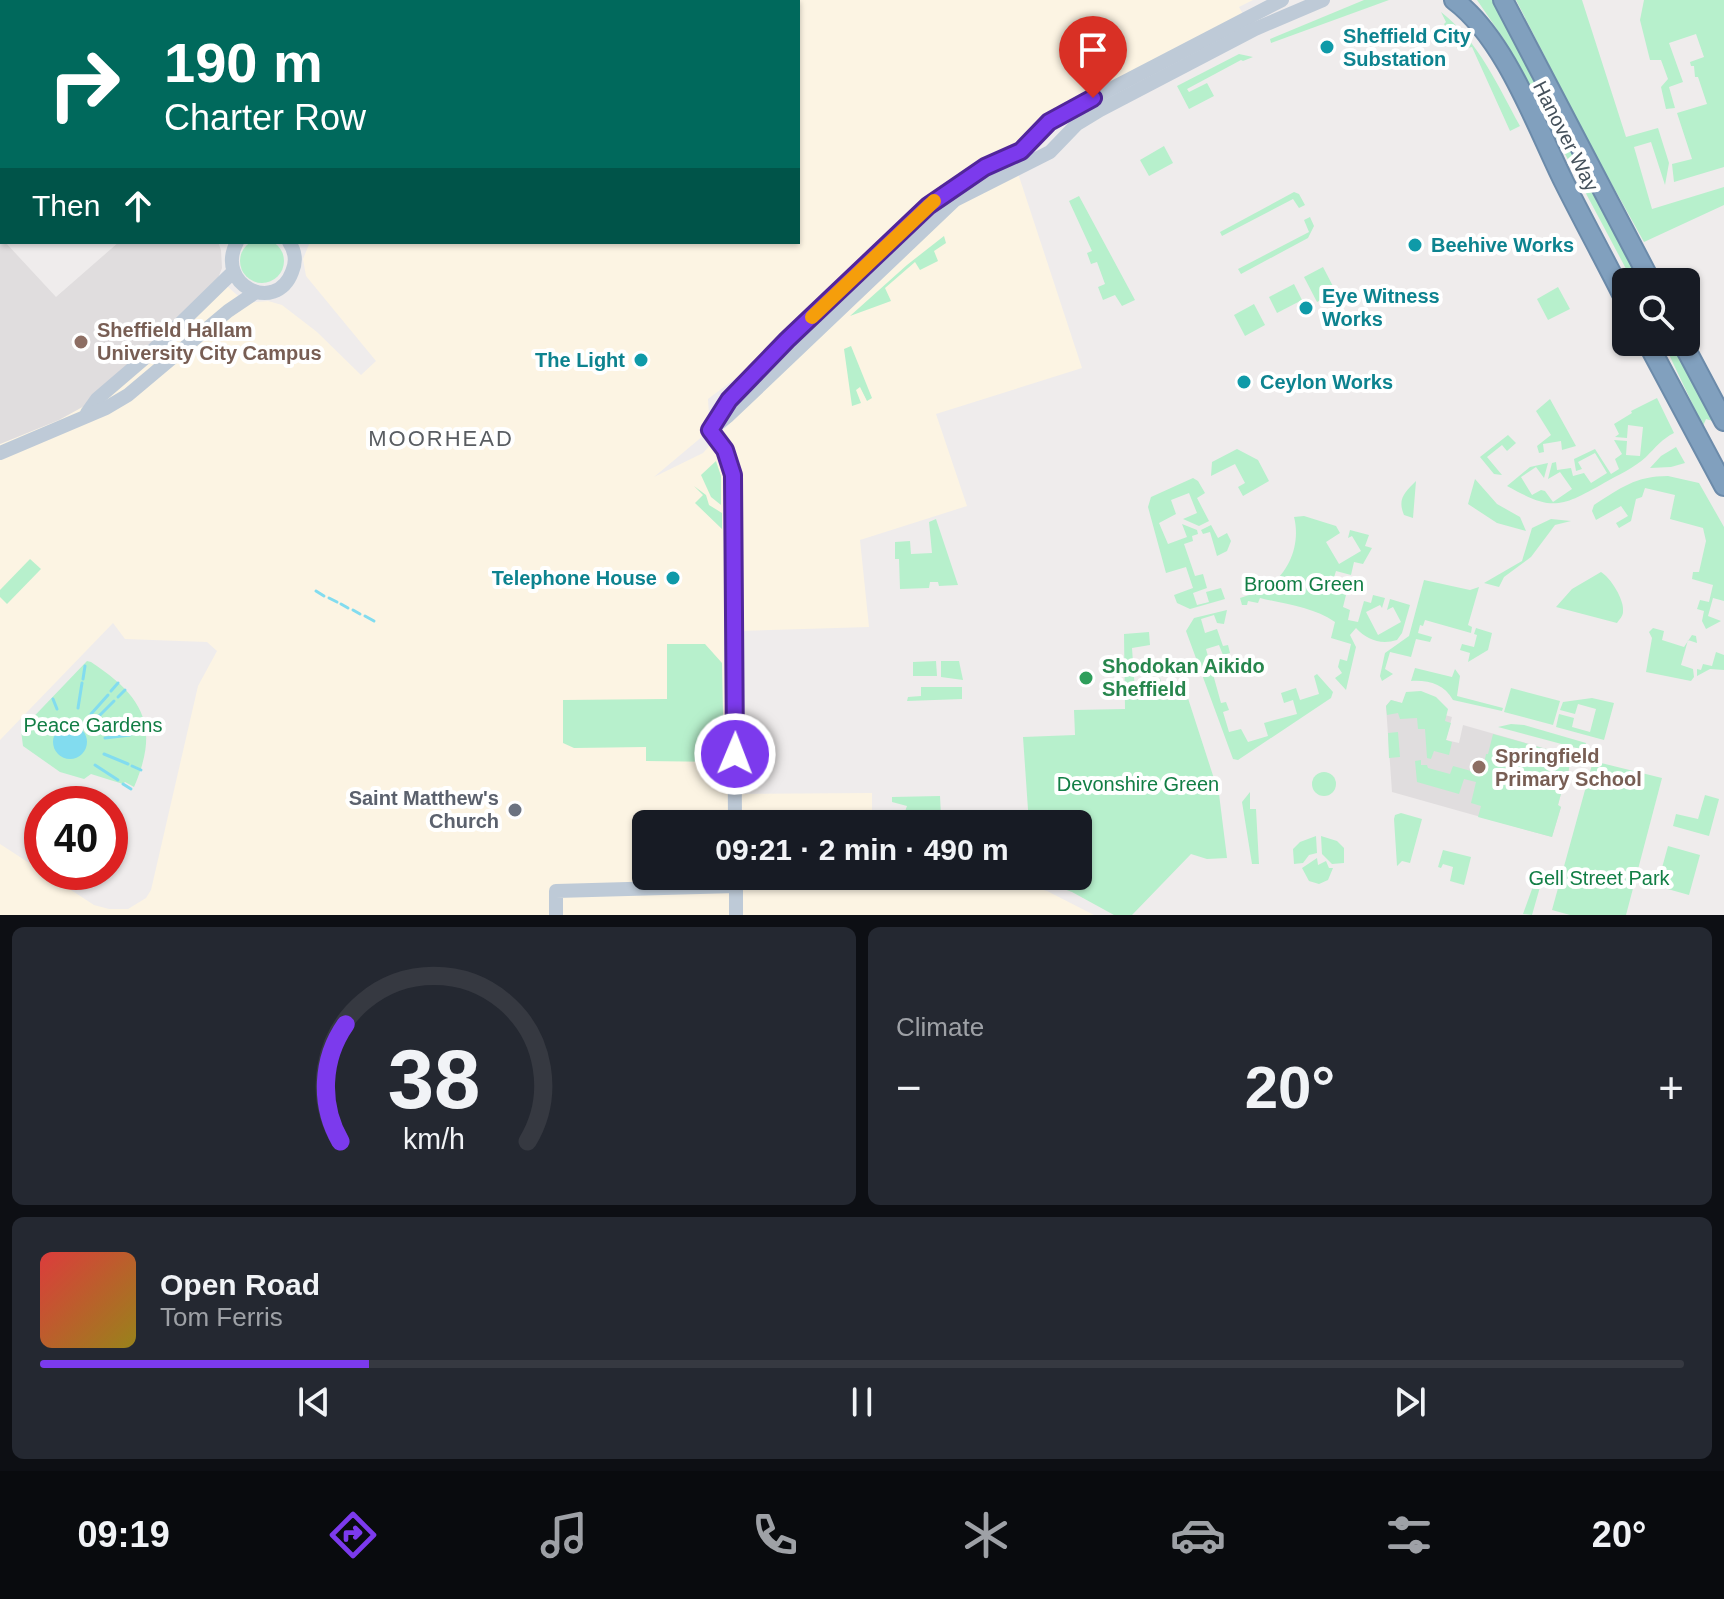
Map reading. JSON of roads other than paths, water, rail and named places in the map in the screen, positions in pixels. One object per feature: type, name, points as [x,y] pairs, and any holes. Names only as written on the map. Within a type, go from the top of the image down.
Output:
[{"type":"highway","name":"Hanover Way","points":[[1454,0],[1473,16],[1494,44],[1612,275]]},
{"type":"highway","name":"Hanover Way","points":[[1503,0],[1644,268]]},
{"type":"highway","points":[[1654,356],[1724,486]]},
{"type":"highway","points":[[1689,356],[1724,421]]},
{"type":"street","points":[[710,430],[729,400],[759,369],[928,206],[985,167],[1021,151],[1038,131],[1067,112],[1282,0]]},
{"type":"street","points":[[710,430],[955,200],[1050,152],[1077,124],[1100,110],[1255,29],[1323,0]]},
{"type":"street","points":[[236,244],[232,259],[233,272],[245,286],[256,292],[271,292],[287,281],[294,267],[292,249]]},
{"type":"street","points":[[87,414],[97,399],[146,357],[233,272]]},
{"type":"street","points":[[0,453],[115,403],[140,387],[228,311],[256,292]]},
{"type":"street","points":[[710,430],[725,450],[733,475],[735,810]]},
{"type":"street","points":[[556,915],[556,891],[632,889]]},
{"type":"street","points":[[736,890],[736,915]]},
{"type":"water","points":[[70,725],[82,730],[87,742],[82,754],[70,759],[58,754],[53,742],[58,730]]},
{"type":"waterway","points":[[316,591],[324,596]]},
{"type":"waterway","points":[[329,598],[337,602]]},
{"type":"waterway","points":[[341,604],[348,608]]},
{"type":"waterway","points":[[353,610],[360,614]]},
{"type":"waterway","points":[[365,616],[374,621]]},
{"type":"waterway","points":[[83,679],[85,666]]},
{"type":"waterway","points":[[78,708],[82,683]]},
{"type":"waterway","points":[[111,691],[118,683]]},
{"type":"waterway","points":[[118,697],[125,690]]},
{"type":"waterway","points":[[91,714],[108,695]]},
{"type":"waterway","points":[[53,699],[57,709]]},
{"type":"waterway","points":[[96,719],[114,701]]},
{"type":"waterway","points":[[134,725],[143,723]]},
{"type":"waterway","points":[[104,732],[128,726]]},
{"type":"waterway","points":[[135,734],[144,733]]},
{"type":"waterway","points":[[105,738],[130,735]]},
{"type":"waterway","points":[[104,754],[128,764]]},
{"type":"waterway","points":[[95,765],[118,780]]},
{"type":"waterway","points":[[132,766],[141,770]]},
{"type":"waterway","points":[[123,784],[131,789]]},
{"type":"place","name":"Sheffield City Substation","points":[[1327,47]]},
{"type":"place","name":"Beehive Works","points":[[1415,245]]},
{"type":"place","name":"Eye Witness Works","points":[[1306,308]]},
{"type":"place","name":"Sheffield Hallam University City Campus","points":[[81,342]]},
{"type":"place","name":"The Light","points":[[641,360]]},
{"type":"place","name":"Ceylon Works","points":[[1244,382]]},
{"type":"place","name":"Telephone House","points":[[673,578]]},
{"type":"place","name":"Shodokan Aikido Sheffield","points":[[1086,678]]},
{"type":"place","name":"Springfield Primary School","points":[[1479,767]]},
{"type":"place","name":"Saint Matthew's Church","points":[[515,810]]},
{"type":"district","name":"MOORHEAD","points":[[441,438]]},
{"type":"park label","name":"Broom Green","points":[[1304,584]]},
{"type":"park label","name":"Peace Gardens","points":[[93,725]]},
{"type":"park label","name":"Devonshire Green","points":[[1138,784]]},
{"type":"park label","name":"Gell Street Park","points":[[1599,878]]}]
